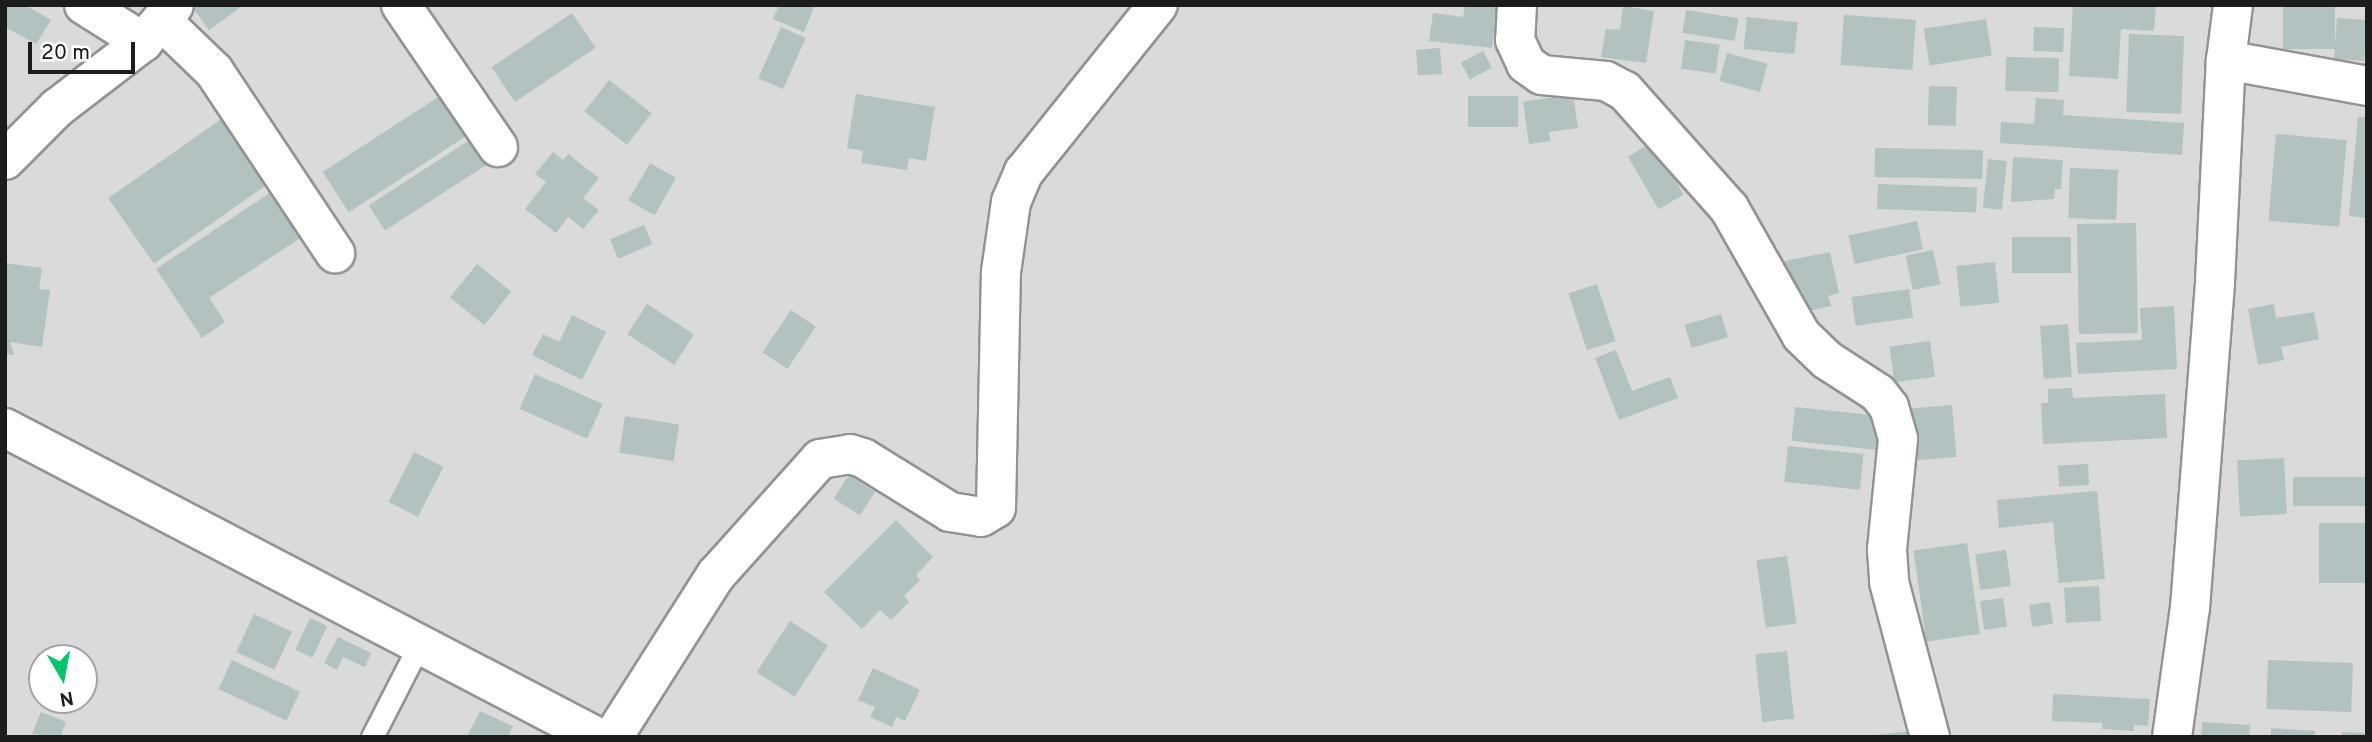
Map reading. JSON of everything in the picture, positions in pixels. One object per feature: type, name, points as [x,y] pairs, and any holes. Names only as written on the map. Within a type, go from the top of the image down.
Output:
[{"type":"street","points":[[84,5],[160,23],[214,71],[335,253]]},
{"type":"street","points":[[401,5],[498,147]]},
{"type":"street","points":[[613,737],[716,575],[820,459],[850,454],[863,458],[950,512],[981,517],[996,508],[1001,272],[1012,202],[1024,172],[1158,5]]},
{"type":"street","points":[[1517,5],[1515,40],[1526,64],[1542,75],[1606,81],[1625,91],[1729,208],[1801,335],[1827,360],[1878,393],[1889,407],[1898,439],[1887,550],[1889,582],[1930,737]]},
{"type":"street","points":[[2172,737],[2190,608],[2215,282],[2226,60],[2233,5]]},
{"type":"street","points":[[5,160],[57,108],[160,23]]},
{"type":"street","points":[[2226,60],[2367,86]]},
{"type":"street","points":[[5,428],[597,737]]},
{"type":"lane","points":[[372,737],[419,645]]},
{"type":"shaded area","points":[[5,5],[2367,5],[2367,737],[5,737]]},
{"type":"building","points":[[5,5],[25,5],[51,20],[36,44],[5,27]]},
{"type":"building","points":[[191,5],[244,5],[209,30]]},
{"type":"building","points":[[779,5],[815,5],[804,32],[773,19]]},
{"type":"building","points":[[1465,5],[1497,5],[1492,48],[1429,41],[1433,13],[1463,17]]},
{"type":"building","points":[[2073,5],[2156,5],[2154,31],[2121,29],[2118,79],[2069,76]]},
{"type":"building","points":[[2283,5],[2335,5],[2335,49],[2283,49]]},
{"type":"building","points":[[1623,6],[1654,11],[1646,63],[1601,57],[1606,29],[1620,30]]},
{"type":"building","points":[[1686,10],[1738,18],[1735,41],[1682,33]]},
{"type":"building","points":[[572,13],[595,48],[515,102],[492,67]]},
{"type":"building","points":[[1844,15],[1916,20],[1912,70],[1841,65]]},
{"type":"building","points":[[1747,17],[1798,22],[1794,54],[1744,49]]},
{"type":"building","points":[[2337,18],[2367,20],[2364,61],[2334,59]]},
{"type":"building","points":[[1986,19],[1992,56],[1930,65],[1924,29]]},
{"type":"building","points":[[781,27],[806,38],[783,89],[758,78]]},
{"type":"building","points":[[2034,27],[2064,28],[2063,52],[2033,51]]},
{"type":"building","points":[[2129,34],[2184,36],[2181,114],[2126,112]]},
{"type":"building","points":[[1685,40],[1720,45],[1716,74],[1681,69]]},
{"type":"building","points":[[1440,48],[1442,74],[1418,76],[1416,50]]},
{"type":"building","points":[[1483,51],[1492,68],[1470,80],[1461,63]]},
{"type":"building","points":[[1727,53],[1768,64],[1760,92],[1719,81]]},
{"type":"building","points":[[2006,57],[2059,58],[2058,92],[2005,91]]},
{"type":"building","points":[[609,80],[652,113],[627,145],[584,112]]},
{"type":"building","points":[[1929,86],[1957,87],[1956,126],[1928,125]]},
{"type":"building","points":[[446,92],[472,132],[349,212],[323,172]]},
{"type":"building","points":[[856,94],[935,107],[926,161],[909,158],[907,170],[861,163],[863,151],[847,148]]},
{"type":"building","points":[[1573,94],[1578,128],[1549,132],[1551,141],[1529,144],[1523,102]]},
{"type":"building","points":[[1468,96],[1518,96],[1518,127],[1468,127]]},
{"type":"building","points":[[2036,98],[2064,100],[2063,115],[2184,123],[2182,155],[2000,143],[2001,122],[2034,124]]},
{"type":"building","points":[[227,115],[273,181],[154,264],[108,198]]},
{"type":"building","points":[[2358,117],[2367,117],[2367,218],[2349,216]]},
{"type":"building","points":[[2276,134],[2347,140],[2339,227],[2268,221]]},
{"type":"building","points":[[471,139],[487,164],[385,231],[369,205]]},
{"type":"building","points":[[1653,142],[1684,195],[1658,209],[1628,156]]},
{"type":"building","points":[[1875,148],[1983,150],[1982,179],[1874,177]]},
{"type":"building","points":[[553,152],[563,160],[568,154],[599,178],[583,198],[599,210],[583,229],[568,217],[556,233],[525,209],[546,182],[535,174]]},
{"type":"building","points":[[2013,157],[2063,160],[2061,189],[2055,189],[2054,199],[2011,202]]},
{"type":"building","points":[[1988,159],[2007,161],[2002,210],[1983,208]]},
{"type":"building","points":[[650,163],[676,178],[654,215],[628,200]]},
{"type":"building","points":[[2070,168],[2118,170],[2116,220],[2068,218]]},
{"type":"building","points":[[1878,184],[1977,187],[1976,212],[1877,209]]},
{"type":"building","points":[[280,186],[311,231],[209,298],[225,322],[202,338],[156,269]]},
{"type":"building","points":[[1917,221],[1923,249],[1855,264],[1849,236]]},
{"type":"building","points":[[2136,223],[2138,333],[2079,334],[2077,224]]},
{"type":"building","points":[[644,225],[652,244],[618,259],[610,239]]},
{"type":"building","points":[[2012,237],[2071,237],[2071,273],[2012,273]]},
{"type":"building","points":[[1933,250],[1940,284],[1913,290],[1906,256]]},
{"type":"building","points":[[1830,252],[1839,293],[1828,296],[1831,306],[1804,312],[1780,262]]},
{"type":"building","points":[[1995,262],[1999,303],[1960,307],[1956,266]]},
{"type":"building","points":[[5,263],[42,268],[39,289],[50,290],[42,347],[10,342],[14,355],[5,354]]},
{"type":"building","points":[[477,264],[511,292],[484,325],[450,297]]},
{"type":"building","points":[[1597,284],[1616,341],[1587,350],[1568,293]]},
{"type":"building","points":[[1909,289],[1913,318],[1856,326],[1852,297]]},
{"type":"building","points":[[647,304],[694,334],[674,365],[627,334]]},
{"type":"building","points":[[2274,304],[2276,318],[2314,312],[2319,339],[2281,347],[2284,360],[2258,365],[2248,309]]},
{"type":"building","points":[[2174,306],[2177,369],[2078,374],[2076,343],[2142,340],[2140,308]]},
{"type":"building","points":[[791,310],[816,327],[787,369],[762,352]]},
{"type":"building","points":[[1721,314],[1728,337],[1692,348],[1685,325]]},
{"type":"building","points":[[572,315],[606,332],[582,380],[532,355],[543,334],[559,342]]},
{"type":"building","points":[[2068,324],[2072,377],[2044,379],[2040,326]]},
{"type":"building","points":[[1930,341],[1935,377],[1894,382],[1889,347]]},
{"type":"building","points":[[1616,350],[1632,391],[1670,377],[1678,398],[1619,420],[1595,358]]},
{"type":"building","points":[[535,374],[603,404],[587,439],[520,409]]},
{"type":"building","points":[[2072,388],[2073,398],[2165,394],[2167,438],[2043,444],[2041,403],[2048,403],[2048,389]]},
{"type":"building","points":[[1952,405],[1957,457],[1907,461],[1902,409]]},
{"type":"building","points":[[1795,407],[1888,417],[1885,451],[1791,441]]},
{"type":"building","points":[[625,416],[679,425],[674,461],[619,453]]},
{"type":"building","points":[[1788,446],[1864,454],[1860,490],[1784,482]]},
{"type":"building","points":[[414,452],[443,467],[418,517],[389,502]]},
{"type":"building","points":[[2284,458],[2287,514],[2240,516],[2237,460]]},
{"type":"building","points":[[2088,464],[2089,485],[2059,487],[2058,466]]},
{"type":"building","points":[[849,475],[875,492],[860,515],[834,498]]},
{"type":"building","points":[[2293,477],[2367,477],[2367,506],[2293,506]]},
{"type":"building","points":[[2097,491],[2105,579],[2059,583],[2053,522],[1999,528],[1997,500]]},
{"type":"building","points":[[896,520],[933,557],[916,575],[920,580],[904,596],[909,602],[891,620],[880,610],[862,629],[824,592]]},
{"type":"building","points":[[2319,523],[2367,523],[2367,583],[2319,583]]},
{"type":"building","points":[[1967,543],[1980,634],[1926,642],[1914,551]]},
{"type":"building","points":[[2006,550],[2011,586],[1980,590],[1975,554]]},
{"type":"building","points":[[1787,556],[1796,623],[1766,628],[1756,560]]},
{"type":"building","points":[[2099,586],[2101,621],[2066,623],[2064,588]]},
{"type":"building","points":[[2003,598],[2007,627],[1984,630],[1980,601]]},
{"type":"building","points":[[2050,602],[2053,624],[2032,627],[2029,605]]},
{"type":"building","points":[[254,614],[292,632],[274,670],[236,652]]},
{"type":"building","points":[[310,618],[327,626],[312,658],[295,650]]},
{"type":"building","points":[[790,621],[828,646],[795,697],[757,672]]},
{"type":"building","points":[[338,637],[371,653],[365,667],[343,657],[337,670],[324,663]]},
{"type":"building","points":[[1787,651],[1794,719],[1762,722],[1755,654]]},
{"type":"building","points":[[232,660],[300,692],[286,721],[218,689]]},
{"type":"building","points":[[2268,660],[2353,663],[2351,712],[2266,709]]},
{"type":"building","points":[[873,668],[920,690],[905,721],[896,717],[892,727],[870,717],[875,707],[858,700]]},
{"type":"building","points":[[2053,694],[2150,699],[2148,726],[2134,725],[2134,731],[2102,729],[2102,723],[2052,721]]},
{"type":"building","points":[[480,711],[513,726],[508,737],[467,737]]},
{"type":"building","points":[[40,714],[66,722],[60,737],[32,734]]},
{"type":"building","points":[[2202,722],[2250,725],[2249,737],[2201,737]]},
{"type":"building","points":[[2271,728],[2315,731],[2315,737],[2271,737]]},
{"type":"building","points":[[1911,731],[1911,737],[1876,737],[1876,735]]},
{"type":"building","points":[[2342,732],[2367,733],[2367,737],[2342,737]]}]
